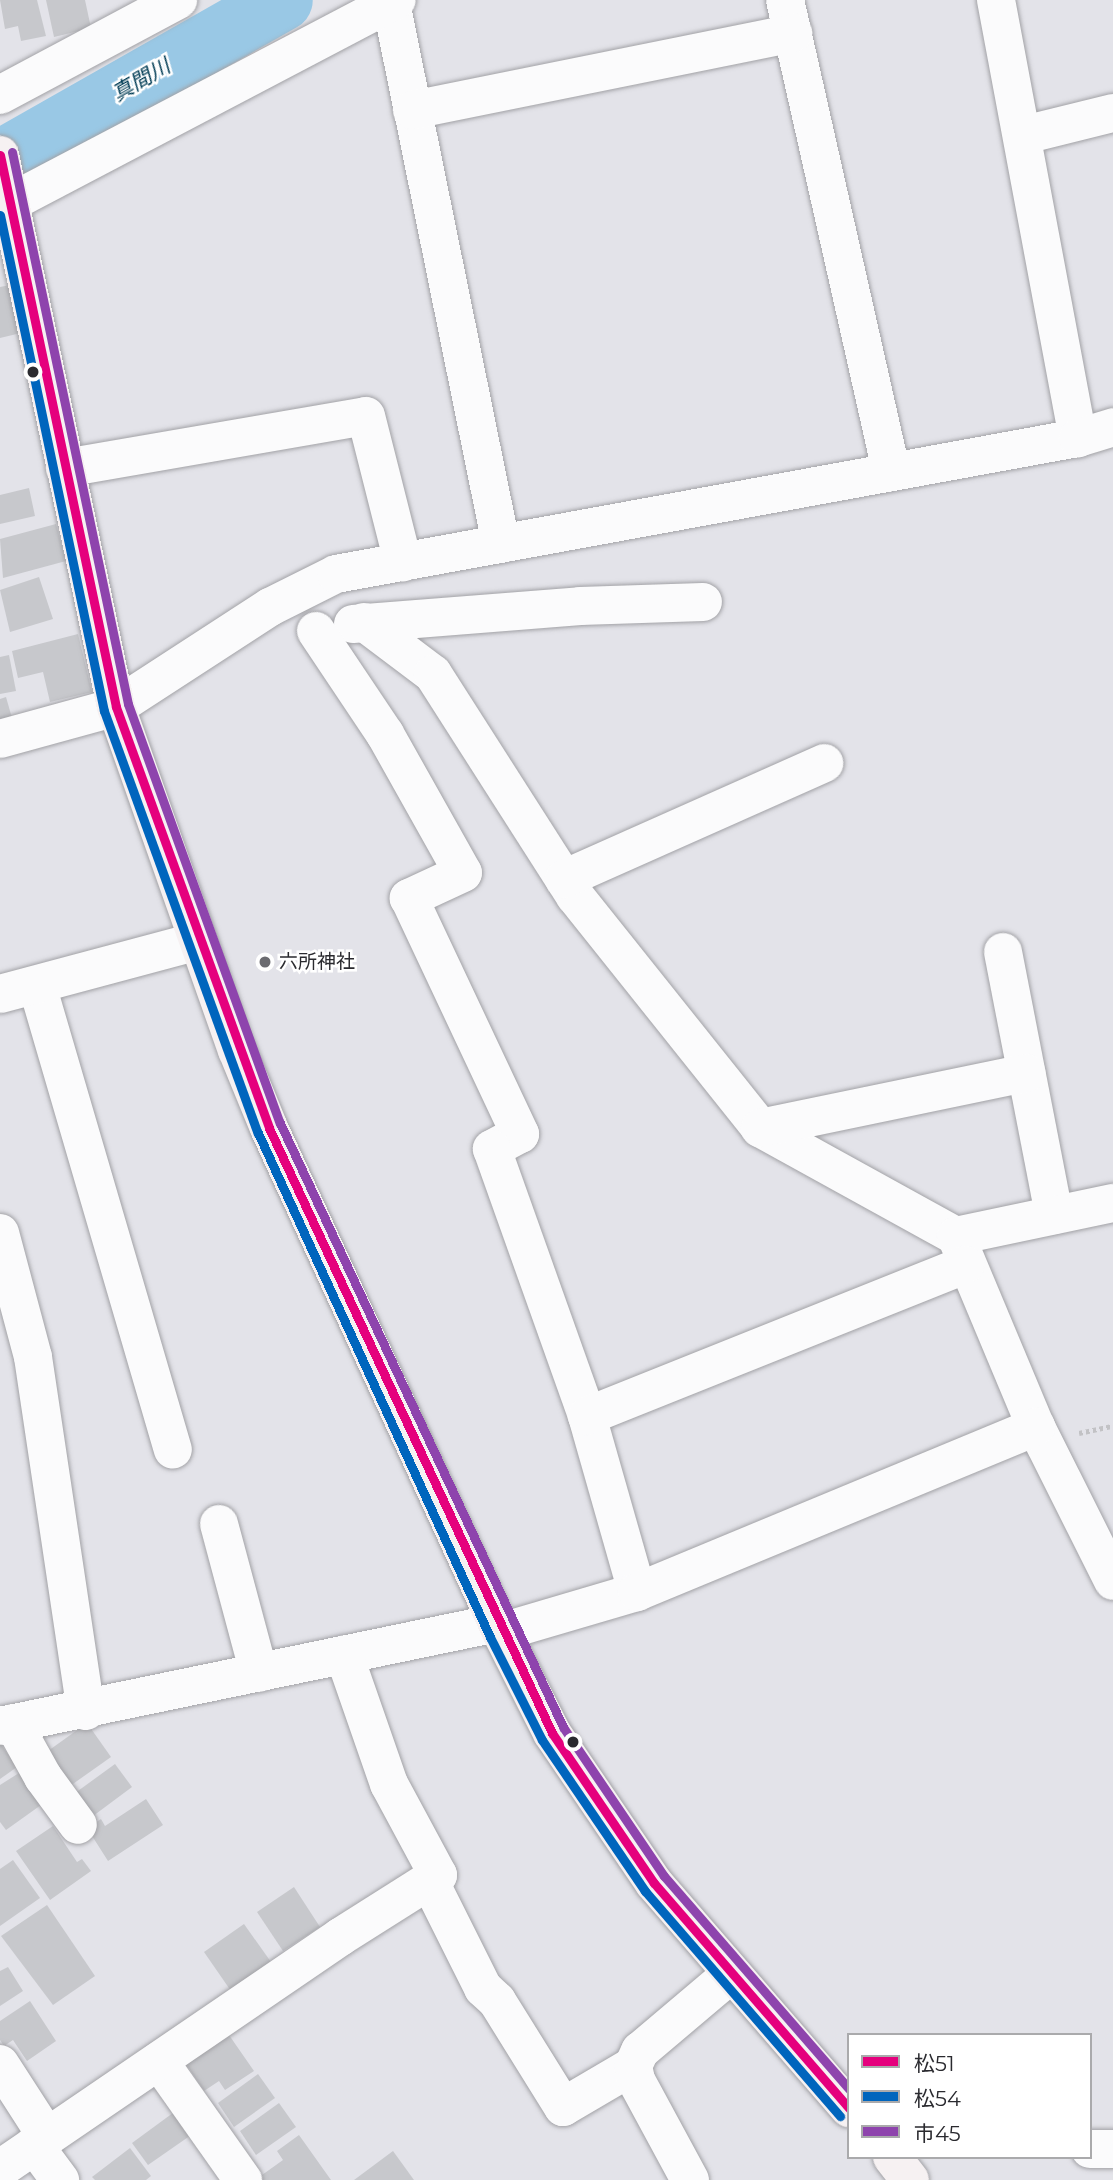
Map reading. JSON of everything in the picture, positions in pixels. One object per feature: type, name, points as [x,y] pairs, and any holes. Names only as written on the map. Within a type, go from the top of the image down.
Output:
[{"type":"main road","points":[[4,188],[116,707],[198,941],[270,1128],[499,1628],[552,1733],[602,1811],[730,1975],[847,2106]]},
{"type":"main road","points":[[894,2159],[911,2180]]},
{"type":"street","points":[[0,95],[178,0]]},
{"type":"street","points":[[0,738],[116,707],[270,607],[336,574],[1096,432],[1024,135],[996,0]]},
{"type":"street","points":[[4,188],[394,2],[412,110],[501,544]]},
{"type":"street","points":[[412,110],[789,17],[891,472]]},
{"type":"street","points":[[1024,135],[1113,113]]},
{"type":"street","points":[[65,468],[366,416],[403,562]]},
{"type":"street","points":[[316,631],[364,622],[580,606],[703,602]]},
{"type":"street","points":[[270,607],[316,631],[385,733],[463,873],[409,898],[520,1134],[492,1149],[587,1416],[637,1592]]},
{"type":"street","points":[[364,622],[433,674],[565,879],[760,1128],[960,1250],[1036,1427],[1113,1581]]},
{"type":"street","points":[[565,879],[824,763]]},
{"type":"street","points":[[0,994],[198,941]]},
{"type":"street","points":[[1003,952],[1054,1215]]},
{"type":"street","points":[[37,985],[173,1449]]},
{"type":"street","points":[[760,1128],[1026,1073]]},
{"type":"street","points":[[587,1416],[960,1250],[1054,1215],[1113,1203]]},
{"type":"street","points":[[0,1233],[33,1357],[86,1711]]},
{"type":"street","points":[[78,1825],[4,1721],[86,1711],[344,1655],[499,1628],[637,1592],[1036,1427]]},
{"type":"street","points":[[219,1524],[259,1673]]},
{"type":"street","points":[[0,2169],[340,1937],[438,1875],[389,1784],[344,1655]]},
{"type":"street","points":[[430,1882],[483,1988],[497,2001],[563,2107],[633,2066],[640,2051],[730,1975]]},
{"type":"street","points":[[159,2061],[243,2180]]},
{"type":"street","points":[[0,2064],[60,2180]]},
{"type":"street","points":[[633,2066],[636,2080],[690,2180]]},
{"type":"building","points":[[0,0],[37,0],[46,36],[21,41],[18,26],[5,29]]},
{"type":"building","points":[[46,0],[85,0],[91,28],[54,37]]},
{"type":"building","points":[[15,284],[25,332],[0,338],[0,287]]},
{"type":"building","points":[[29,488],[35,516],[0,524],[0,495]]},
{"type":"building","points":[[56,524],[66,561],[3,578],[0,539]]},
{"type":"building","points":[[39,577],[53,619],[10,632],[0,590]]},
{"type":"building","points":[[78,634],[92,692],[50,702],[43,672],[18,678],[12,651]]},
{"type":"building","points":[[9,655],[16,691],[0,694],[0,657]]},
{"type":"building","points":[[6,697],[12,718],[0,721],[0,699]]},
{"type":"building","points":[[87,1723],[111,1757],[70,1786],[41,1756]]},
{"type":"building","points":[[0,1743],[17,1767],[0,1779]]},
{"type":"building","points":[[115,1764],[132,1787],[89,1819],[71,1796]]},
{"type":"building","points":[[19,1773],[41,1805],[6,1830],[0,1822],[0,1785]]},
{"type":"building","points":[[146,1799],[163,1825],[108,1861],[87,1828],[101,1819],[105,1826]]},
{"type":"building","points":[[53,1826],[77,1862],[82,1859],[91,1871],[50,1900],[16,1851]]},
{"type":"building","points":[[13,1860],[40,1898],[0,1926],[0,1869]]},
{"type":"building","points":[[294,1887],[320,1927],[283,1951],[257,1912]]},
{"type":"building","points":[[47,1905],[95,1976],[53,2005],[1,1936]]},
{"type":"building","points":[[244,1924],[271,1962],[231,1991],[204,1952]]},
{"type":"building","points":[[8,1967],[23,1991],[0,2006],[0,1971]]},
{"type":"building","points":[[30,2001],[56,2041],[27,2061],[13,2040],[4,2046],[0,2040],[0,2021]]},
{"type":"building","points":[[229,2035],[254,2071],[225,2090],[219,2081],[204,2091],[186,2064]]},
{"type":"building","points":[[258,2074],[275,2098],[234,2127],[218,2103]]},
{"type":"building","points":[[279,2103],[296,2127],[256,2155],[240,2131]]},
{"type":"building","points":[[177,2110],[194,2133],[148,2165],[132,2143]]},
{"type":"building","points":[[299,2135],[331,2180],[255,2180],[283,2160],[277,2151]]},
{"type":"building","points":[[130,2148],[151,2176],[146,2180],[95,2180],[92,2177]]},
{"type":"building","points":[[393,2151],[414,2180],[354,2180]]},
{"type":"waterway","name":"真間川","points":[[0,160],[282,0]]},
{"type":"transit line","name":"市45","points":[[12,152],[128,704],[280,1123],[563,1727],[664,1876],[847,2087]]},
{"type":"transit line","name":"松51","points":[[0,155],[116,707],[269,1128],[552,1733],[654,1883],[847,2106]]},
{"type":"transit line","name":"松54","points":[[0,215],[104,711],[258,1133],[490,1637],[542,1740],[645,1891],[840,2116]]},
{"type":"place","name":"六所神社","points":[[265,962]]}]
